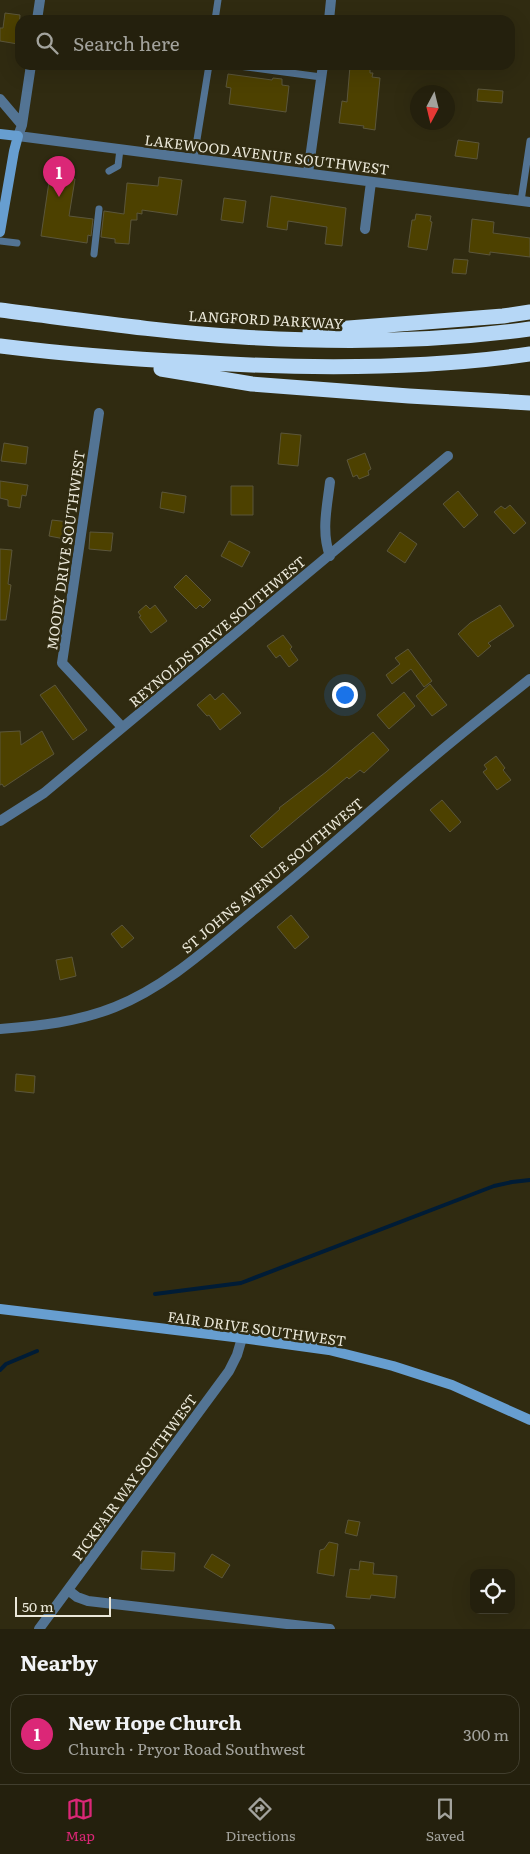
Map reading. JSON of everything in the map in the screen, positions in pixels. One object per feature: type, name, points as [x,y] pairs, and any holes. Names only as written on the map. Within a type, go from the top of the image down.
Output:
[{"type":"highway","name":"LANGFORD PARKWAY","points":[[0,310],[241,337],[359,340],[446,338],[530,330]]},
{"type":"highway","points":[[241,337],[502,316],[530,312]]},
{"type":"highway","points":[[0,346],[78,355],[252,384],[530,403]]},
{"type":"highway","points":[[78,355],[253,366],[348,367],[456,362],[530,354]]},
{"type":"main road","name":"LAKEWOOD AVENUE SOUTHWEST","points":[[0,134],[18,136]]},
{"type":"main road","points":[[0,232],[18,136]]},
{"type":"main road","name":"FAIR DRIVE SOUTHWEST","points":[[0,1309],[329,1350],[393,1366],[452,1385],[530,1420]]},
{"type":"street","points":[[38,15],[40,0]]},
{"type":"street","points":[[330,15],[331,0]]},
{"type":"street","points":[[18,136],[22,125],[30,70]]},
{"type":"street","points":[[308,173],[322,70]]},
{"type":"street","points":[[0,99],[22,125]]},
{"type":"street","name":"LAKEWOOD AVENUE SOUTHWEST","points":[[18,136],[525,201]]},
{"type":"street","points":[[366,229],[372,182]]},
{"type":"street","name":"MOODY DRIVE SOUTHWEST","points":[[99,413],[62,663],[122,727]]},
{"type":"street","name":"REYNOLDS DRIVE SOUTHWEST","points":[[0,821],[44,793],[448,456]]},
{"type":"street","points":[[330,482],[324,530],[330,556]]},
{"type":"street","name":"ST JOHNS AVENUE SOUTHWEST","points":[[0,1029],[38,1026],[77,1019],[115,1007],[146,992],[176,973],[315,860],[424,764],[530,679]]},
{"type":"street","name":"PICKFAIR WAY SOUTHWEST","points":[[39,1629],[229,1371],[237,1355],[242,1338]]},
{"type":"street","points":[[68,1590],[77,1597],[88,1600],[330,1629]]},
{"type":"lane","points":[[216,15],[218,0]]},
{"type":"lane","points":[[194,158],[207,70]]},
{"type":"lane","points":[[268,70],[321,77]]},
{"type":"lane","points":[[525,201],[530,141]]},
{"type":"lane","points":[[109,171],[118,166],[120,149]]},
{"type":"lane","points":[[94,254],[99,209]]},
{"type":"lane","points":[[0,241],[18,243]]},
{"type":"building","points":[[5,13],[20,15],[15,15],[15,44],[0,41],[0,28],[3,28]]},
{"type":"building","points":[[350,70],[370,70],[370,73],[373,73],[372,77],[380,78],[375,130],[363,128],[364,126],[339,123],[342,101],[347,102]]},
{"type":"building","points":[[228,74],[272,80],[273,78],[282,79],[282,85],[289,86],[286,112],[229,104],[231,88],[226,87]]},
{"type":"building","points":[[478,89],[503,91],[502,103],[477,101]]},
{"type":"building","points":[[458,140],[479,143],[477,159],[455,156]]},
{"type":"building","points":[[50,175],[75,179],[69,216],[93,219],[91,236],[88,235],[87,243],[41,236]]},
{"type":"building","points":[[159,177],[182,180],[177,215],[142,210],[142,214],[137,213],[137,220],[131,220],[129,244],[115,243],[115,239],[101,237],[104,211],[124,214],[127,183],[158,186]]},
{"type":"building","points":[[271,196],[346,208],[342,246],[325,244],[327,227],[288,221],[287,230],[267,227]]},
{"type":"building","points":[[224,198],[246,201],[243,223],[221,220]]},
{"type":"building","points":[[416,214],[431,216],[430,221],[432,222],[427,250],[408,247],[412,220],[415,220]]},
{"type":"building","points":[[472,219],[494,222],[493,233],[530,238],[530,257],[490,252],[490,255],[469,252]]},
{"type":"building","points":[[454,259],[468,260],[466,274],[452,273]]},
{"type":"building","points":[[281,433],[301,435],[298,466],[278,464]]},
{"type":"building","points":[[4,443],[28,447],[26,464],[1,461]]},
{"type":"building","points":[[365,453],[371,469],[368,471],[369,475],[359,479],[357,475],[353,477],[347,460]]},
{"type":"building","points":[[0,481],[28,485],[26,496],[22,495],[20,508],[8,506],[8,500],[0,498]]},
{"type":"building","points":[[231,486],[253,486],[253,515],[231,515]]},
{"type":"building","points":[[458,491],[478,515],[464,528],[443,504]]},
{"type":"building","points":[[162,492],[186,496],[184,513],[160,508]]},
{"type":"building","points":[[510,505],[526,523],[514,534],[494,512],[501,506],[505,509]]},
{"type":"building","points":[[52,520],[69,522],[68,526],[72,527],[70,540],[49,536]]},
{"type":"building","points":[[90,532],[113,533],[111,551],[89,549]]},
{"type":"building","points":[[400,532],[417,544],[405,563],[387,551]]},
{"type":"building","points":[[229,541],[250,552],[242,567],[221,556]]},
{"type":"building","points":[[0,549],[12,550],[8,584],[11,585],[6,620],[0,620]]},
{"type":"building","points":[[186,575],[211,600],[203,608],[200,605],[196,609],[174,587]]},
{"type":"building","points":[[146,605],[150,609],[155,605],[167,621],[151,633],[139,617],[141,616],[138,612]]},
{"type":"building","points":[[500,605],[514,626],[488,643],[491,646],[478,657],[458,634],[470,623]]},
{"type":"building","points":[[283,635],[292,647],[290,649],[298,660],[289,667],[280,655],[276,658],[267,646]]},
{"type":"building","points":[[408,649],[432,681],[424,687],[411,669],[392,684],[386,675],[400,664],[395,658]]},
{"type":"building","points":[[430,684],[447,705],[432,716],[416,696]]},
{"type":"building","points":[[55,685],[87,730],[73,740],[40,695]]},
{"type":"building","points":[[404,692],[415,706],[389,729],[377,715]]},
{"type":"building","points":[[223,693],[241,713],[220,730],[209,715],[207,716],[197,705],[210,694],[215,700]]},
{"type":"building","points":[[20,731],[21,745],[42,731],[54,754],[4,787],[2,784],[0,785],[0,732]]},
{"type":"building","points":[[373,732],[389,750],[364,773],[360,770],[349,779],[347,777],[262,848],[250,836],[279,808],[326,772]]},
{"type":"building","points":[[496,756],[511,780],[497,790],[483,772],[487,769],[484,765]]},
{"type":"building","points":[[442,800],[461,822],[450,832],[430,810]]},
{"type":"building","points":[[291,915],[309,937],[295,949],[277,927]]},
{"type":"building","points":[[122,925],[134,938],[122,948],[111,934]]},
{"type":"building","points":[[72,957],[76,976],[60,980],[56,960]]},
{"type":"building","points":[[16,1074],[35,1076],[34,1093],[15,1091]]},
{"type":"building","points":[[348,1520],[360,1522],[357,1536],[345,1533]]},
{"type":"building","points":[[329,1542],[338,1544],[334,1576],[317,1573],[320,1550],[324,1549]]},
{"type":"building","points":[[142,1551],[175,1553],[174,1571],[141,1569]]},
{"type":"building","points":[[212,1554],[230,1565],[222,1578],[204,1567]]},
{"type":"building","points":[[360,1561],[374,1563],[373,1574],[397,1576],[395,1598],[371,1595],[370,1599],[346,1597],[350,1569],[359,1570]]},
{"type":"waterway","points":[[155,1294],[241,1283],[494,1186],[530,1180]]},
{"type":"waterway","points":[[0,1370],[6,1364],[37,1351]]},
{"type":"place","name":"New Hope Church","points":[[59,197]]}]
